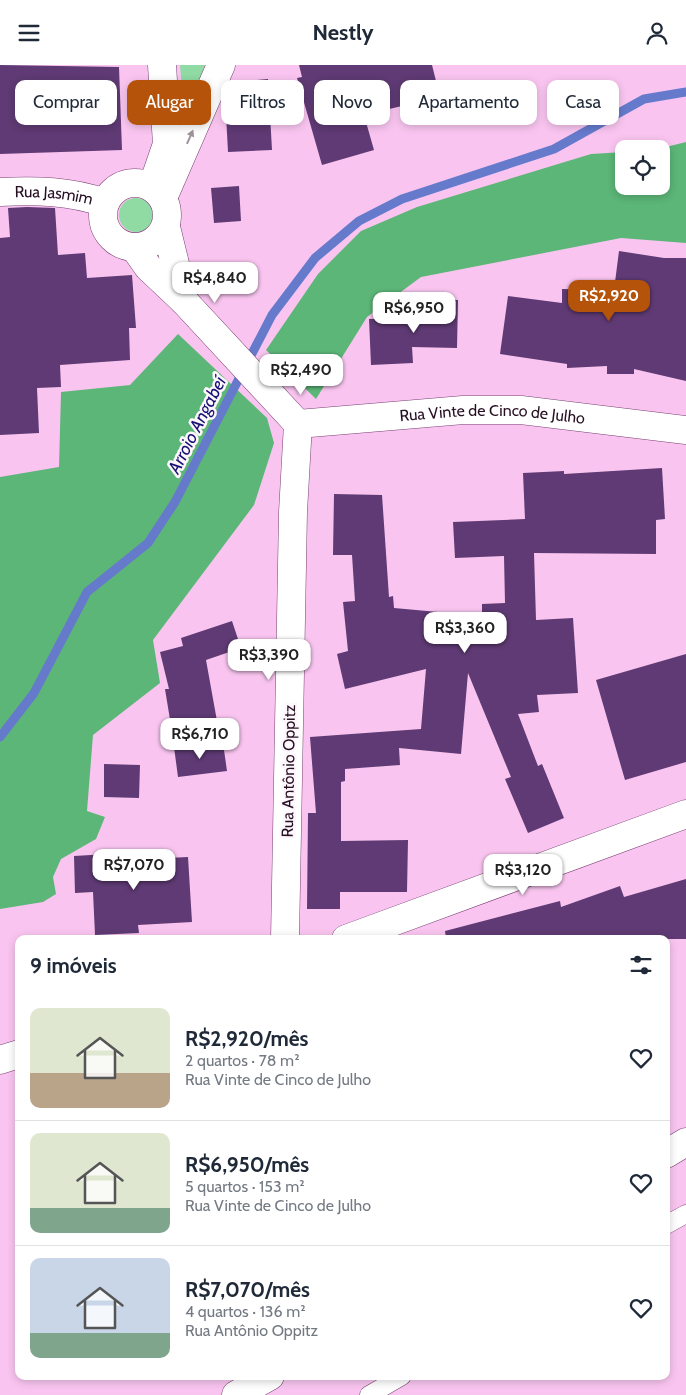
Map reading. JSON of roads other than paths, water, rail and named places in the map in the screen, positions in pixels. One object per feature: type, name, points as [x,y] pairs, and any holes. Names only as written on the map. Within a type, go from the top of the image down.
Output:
[{"type":"street","points":[[162,65],[167,144],[158,173],[155,191],[167,212],[166,227],[184,301]]},
{"type":"street","points":[[155,191],[220,65]]},
{"type":"street","points":[[155,191],[130,183],[116,189],[105,203],[104,220],[106,229],[117,241],[134,247],[153,242],[166,227]]},
{"type":"street","name":"Rua Jasmim","points":[[0,192],[52,191],[83,195],[105,203]]},
{"type":"street","points":[[134,247],[148,267],[184,301],[298,424]]},
{"type":"street","name":"Rua Vinte de Cinco de Julho","points":[[298,424],[463,409],[521,410],[686,430]]},
{"type":"street","name":"Rua Antônio Oppitz","points":[[285,935],[293,522],[298,424]]},
{"type":"street","points":[[357,935],[686,814]]},
{"type":"street","points":[[0,1060],[15,1055]]},
{"type":"street","points":[[670,1152],[686,1143]]},
{"type":"street","points":[[237,1395],[238,1380]]},
{"type":"street","points":[[237,1395],[263,1380]]},
{"type":"lane","points":[[670,1223],[686,1214]]},
{"type":"lane","points":[[369,1395],[395,1380]]},
{"type":"waterway","name":"Arroio Angabeí","points":[[0,737],[34,693],[87,592],[148,543],[175,502],[272,315],[315,258],[359,221],[402,199],[554,149],[644,99],[686,92]]}]
